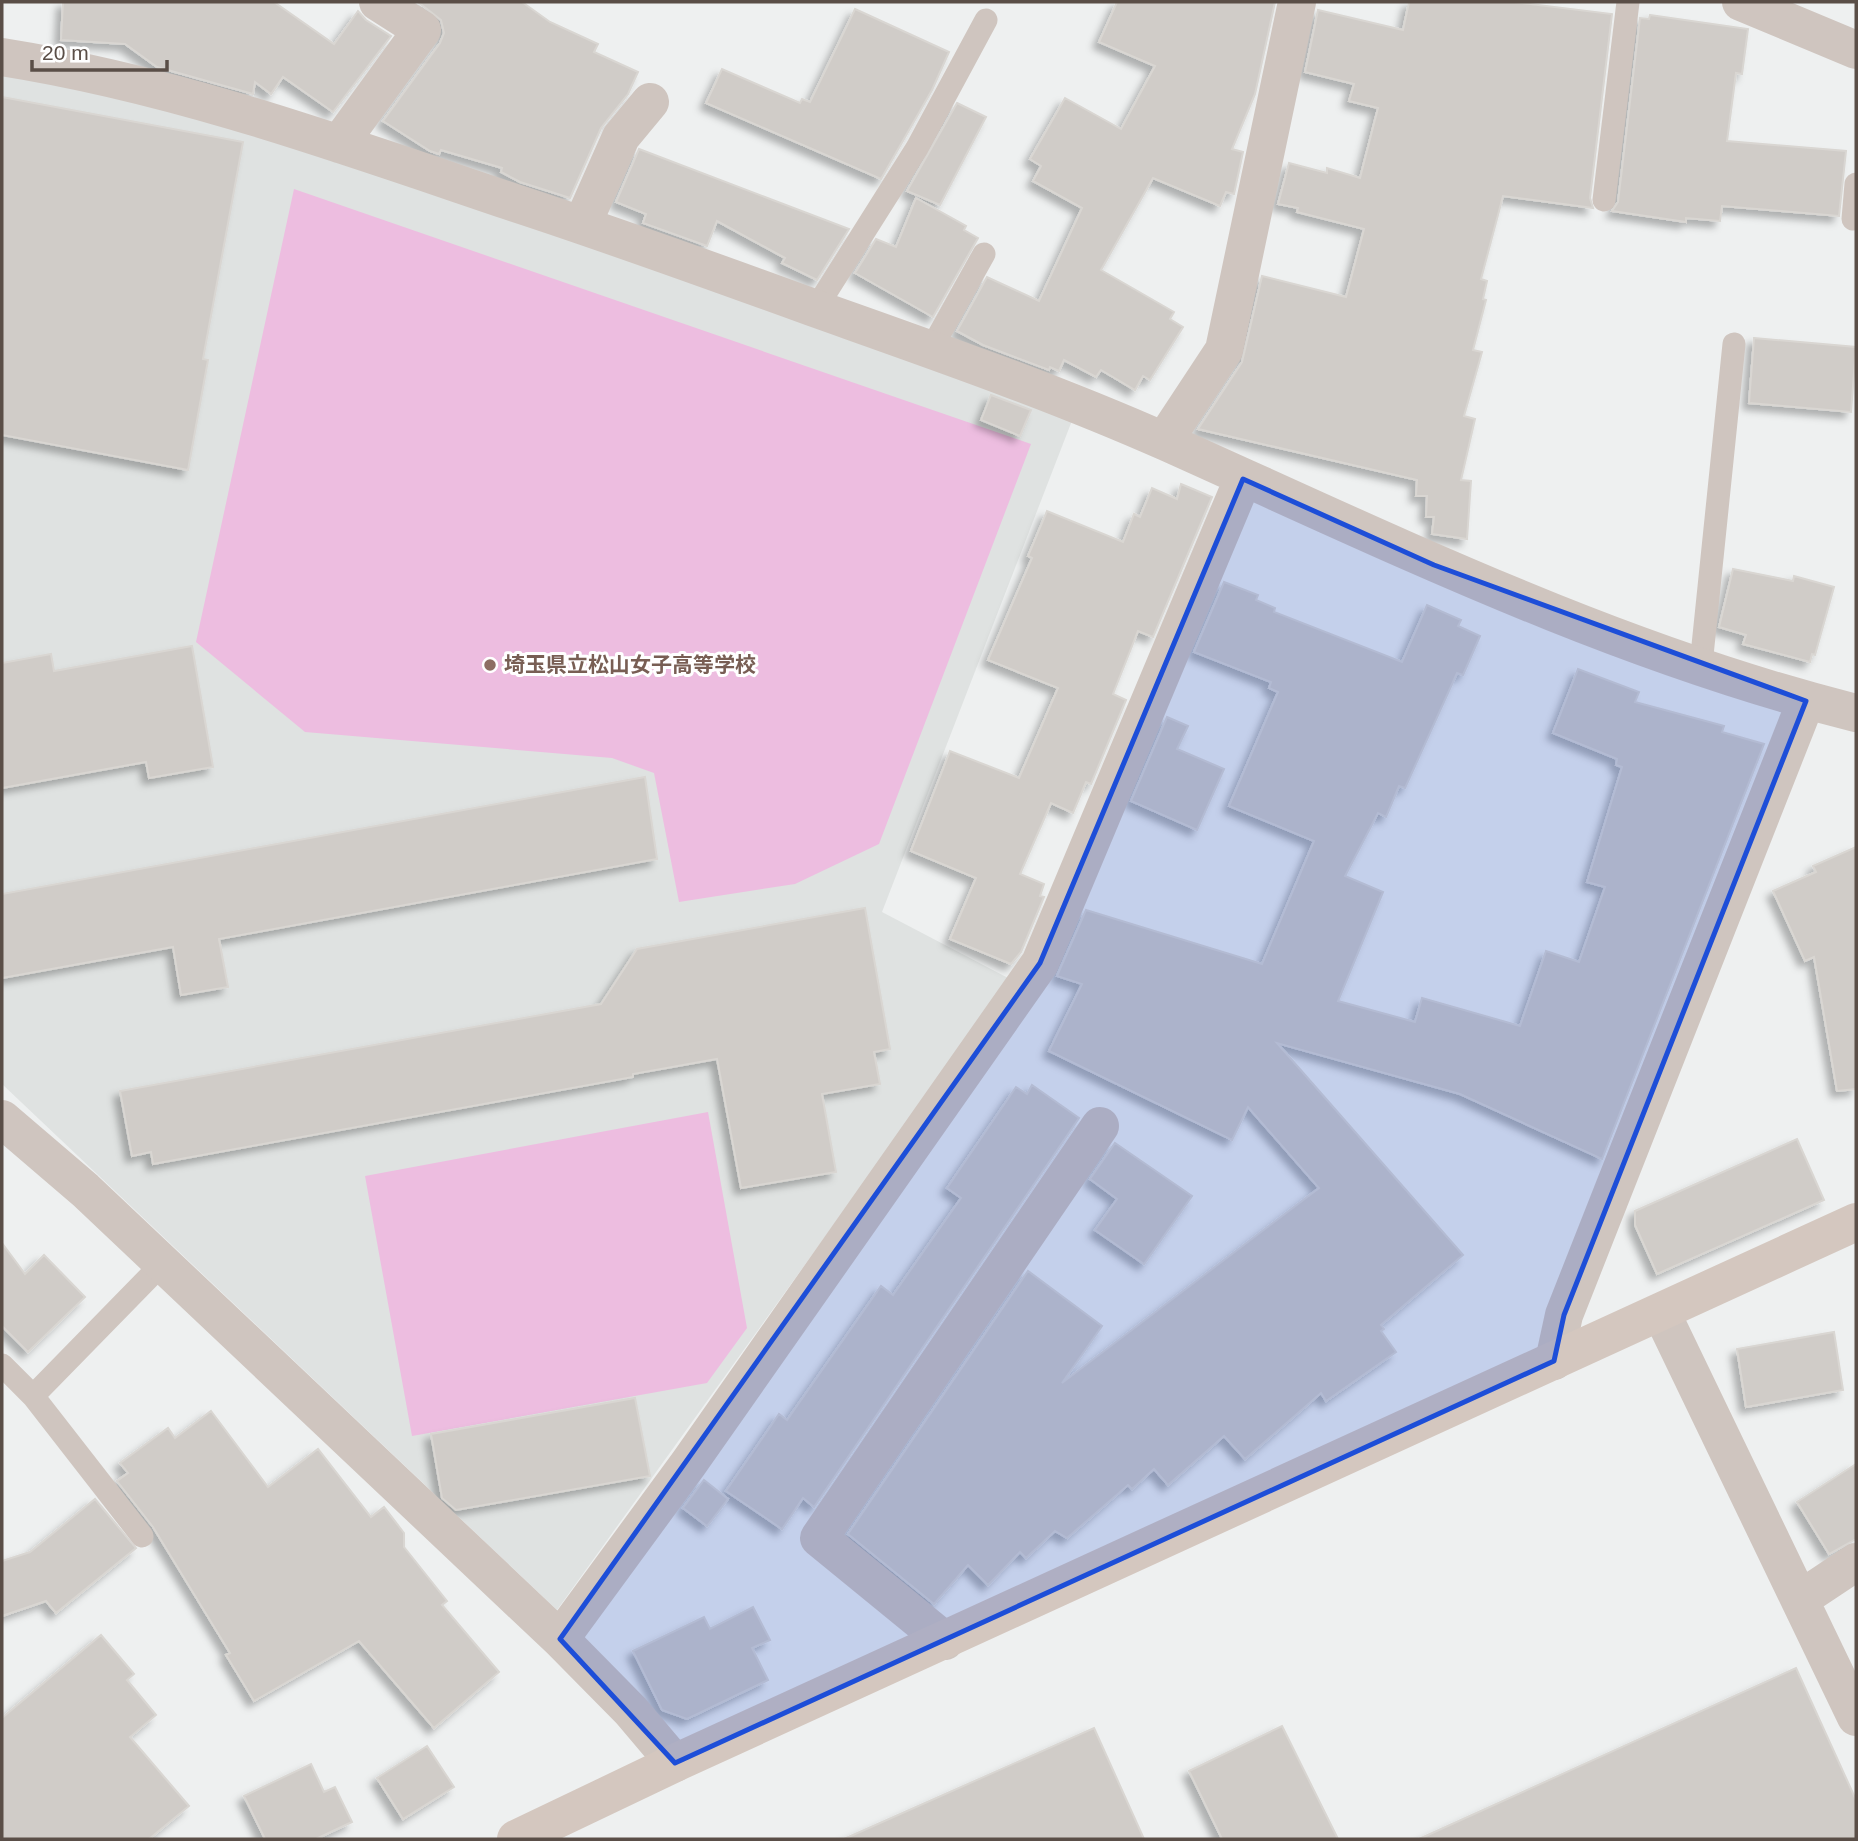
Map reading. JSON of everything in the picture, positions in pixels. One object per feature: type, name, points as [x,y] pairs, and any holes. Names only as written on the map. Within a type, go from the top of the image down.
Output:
[{"type":"street","points":[[339,144],[422,30],[378,2]]},
{"type":"street","points":[[1164,441],[1224,350],[1297,2]]},
{"type":"street","points":[[1741,2],[1856,50]]},
{"type":"street","points":[[2,57],[171,92],[339,144],[582,225],[931,349],[1164,441],[1434,565],[1701,665],[1806,701],[1856,713]]},
{"type":"street","points":[[582,225],[621,137],[650,102]]},
{"type":"street","points":[[559,1639],[689,1463],[1040,963],[1242,479]]},
{"type":"street","points":[[1554,1361],[1569,1302],[1806,701]]},
{"type":"street","points":[[2,1119],[85,1190],[559,1639],[631,1711],[675,1763]]},
{"type":"street","points":[[945,1641],[819,1538],[1100,1126]]},
{"type":"street","points":[[516,1839],[675,1763],[1856,1222]]},
{"type":"street","points":[[1661,1312],[1717,1434],[1802,1598],[1856,1717]]},
{"type":"street","points":[[1802,1598],[1856,1562]]},
{"type":"lane","points":[[1604,200],[1628,2]]},
{"type":"lane","points":[[816,308],[917,148],[986,20]]},
{"type":"lane","points":[[1853,219],[1856,184]]},
{"type":"lane","points":[[931,349],[984,254]]},
{"type":"lane","points":[[1701,665],[1734,344]]},
{"type":"lane","points":[[33,1396],[163,1264]]},
{"type":"lane","points":[[2,1365],[33,1396],[142,1536]]},
{"type":"highlighted area","points":[[1243,479],[1434,565],[1806,701],[1564,1315],[1554,1361],[675,1763],[560,1639],[1040,963]]},
{"type":"shaded area","name":"埼玉県立松山女子高等学校","points":[[2,69],[245,125],[1073,418],[882,912],[1010,979],[557,1610],[2,1084]]},
{"type":"shaded area","points":[[294,189],[1031,444],[879,844],[795,884],[679,902],[654,773],[612,758],[305,732],[196,642]]},
{"type":"shaded area","points":[[708,1112],[747,1328],[707,1383],[412,1436],[365,1176]]},
{"type":"building","points":[[63,2],[274,2],[334,44],[358,11],[366,20],[391,36],[333,112],[283,77],[271,94],[255,82],[253,94],[157,67],[125,44],[61,40]]},
{"type":"building","points":[[418,2],[522,2],[550,22],[598,44],[594,52],[638,72],[628,94],[601,128],[570,198],[520,182],[501,172],[502,168],[441,150],[439,154],[430,151],[383,121],[440,43],[444,33],[441,20]]},
{"type":"building","points":[[1117,2],[1275,2],[1255,94],[1232,149],[1243,152],[1234,194],[1226,192],[1220,206],[1153,178],[1101,270],[1174,312],[1170,319],[1183,327],[1150,380],[1143,376],[1135,390],[1101,370],[1096,377],[1064,360],[1059,371],[1050,367],[1049,370],[983,345],[957,331],[987,277],[1039,301],[1082,208],[1033,181],[1041,166],[1030,159],[1065,98],[1121,129],[1155,66],[1099,42]]},
{"type":"building","points":[[1409,2],[1514,2],[1612,14],[1590,198],[1593,208],[1503,196],[1481,279],[1487,281],[1483,299],[1486,300],[1473,350],[1482,352],[1464,416],[1475,419],[1461,480],[1471,481],[1467,539],[1432,534],[1434,517],[1426,517],[1427,496],[1416,496],[1417,480],[1198,429],[1242,362],[1262,276],[1346,297],[1364,229],[1297,212],[1298,208],[1278,204],[1289,163],[1327,173],[1327,168],[1360,178],[1378,108],[1349,101],[1354,84],[1305,72],[1318,10],[1403,30]]},
{"type":"building","points":[[855,9],[949,52],[932,90],[881,179],[706,103],[722,69],[800,103],[802,99],[810,102]]},
{"type":"building","points":[[1650,15],[1748,29],[1742,74],[1736,73],[1727,141],[1846,151],[1839,216],[1722,206],[1720,221],[1686,218],[1686,222],[1612,211],[1618,202],[1640,18],[1649,19]]},
{"type":"building","points":[[2,97],[243,142],[203,359],[208,360],[188,470],[2,435]]},
{"type":"building","points":[[957,103],[986,117],[940,205],[907,191]]},
{"type":"building","points":[[639,149],[849,229],[817,280],[782,263],[785,258],[717,221],[707,246],[643,223],[646,214],[616,202]]},
{"type":"building","points":[[916,198],[966,226],[964,230],[978,238],[933,317],[855,273],[876,239],[896,247]]},
{"type":"building","points":[[1754,338],[1856,347],[1851,412],[1749,403]]},
{"type":"building","points":[[991,395],[1031,410],[1020,436],[981,420]]},
{"type":"building","points":[[1181,484],[1212,497],[1153,637],[1138,631],[1113,694],[1126,700],[1091,784],[1086,782],[1073,813],[1051,803],[1020,874],[1044,884],[1040,896],[1044,897],[1021,952],[1011,964],[950,939],[976,878],[911,851],[950,751],[1019,778],[1058,688],[988,660],[1032,558],[1028,556],[1047,511],[1123,542],[1134,514],[1140,517],[1152,488],[1177,499]]},
{"type":"building","points":[[1733,569],[1793,581],[1794,576],[1834,587],[1815,655],[1812,654],[1810,662],[1743,644],[1746,635],[1719,627]]},
{"type":"building","points":[[1224,582],[1258,595],[1256,600],[1275,608],[1274,612],[1402,662],[1427,605],[1461,620],[1458,626],[1480,636],[1463,675],[1457,673],[1405,788],[1399,786],[1386,817],[1378,813],[1345,876],[1383,892],[1338,1001],[1415,1022],[1422,998],[1520,1026],[1546,951],[1579,962],[1605,887],[1587,882],[1622,767],[1616,765],[1617,759],[1553,733],[1578,669],[1639,692],[1635,702],[1724,726],[1722,732],[1764,744],[1602,1159],[1460,1094],[1277,1043],[1463,1255],[1381,1325],[1384,1329],[1381,1331],[1396,1352],[1326,1401],[1321,1393],[1245,1459],[1224,1436],[1168,1485],[1154,1469],[1132,1489],[1128,1485],[1067,1538],[1055,1531],[1026,1558],[1020,1552],[988,1585],[968,1565],[934,1604],[848,1534],[1028,1271],[1102,1326],[1062,1383],[1319,1188],[1248,1107],[1232,1140],[1049,1051],[1082,984],[1057,976],[1086,910],[1262,964],[1314,841],[1229,806],[1278,692],[1269,688],[1271,682],[1194,652]]},
{"type":"building","points":[[192,646],[213,767],[149,778],[146,762],[2,788],[2,663],[51,654],[54,671]]},
{"type":"building","points":[[1167,717],[1188,726],[1177,749],[1224,769],[1197,830],[1131,801]]},
{"type":"building","points":[[645,777],[657,859],[219,939],[228,987],[181,995],[173,947],[2,978],[2,894]]},
{"type":"building","points":[[1856,847],[1856,1089],[1837,1091],[1814,957],[1805,961],[1773,891],[1816,872],[1813,866]]},
{"type":"building","points":[[865,908],[890,1049],[874,1052],[880,1084],[822,1094],[836,1172],[741,1188],[717,1059],[633,1074],[633,1077],[153,1164],[151,1152],[132,1156],[120,1091],[601,1004],[637,949]]},
{"type":"building","points":[[1032,1085],[1079,1118],[814,1507],[803,1498],[782,1529],[726,1491],[779,1414],[787,1420],[881,1286],[893,1295],[961,1198],[947,1188],[1016,1087],[1027,1094]]},
{"type":"building","points":[[1797,1139],[1824,1200],[1657,1274],[1635,1225],[1635,1211]]},
{"type":"building","points":[[1115,1143],[1192,1196],[1144,1264],[1095,1230],[1117,1199],[1090,1179]]},
{"type":"building","points":[[2,1243],[25,1274],[44,1255],[85,1297],[28,1352],[2,1326]]},
{"type":"building","points":[[1834,1332],[1843,1390],[1746,1407],[1737,1349]]},
{"type":"building","points":[[635,1398],[650,1476],[456,1510],[442,1498],[431,1434]]},
{"type":"building","points":[[211,1411],[268,1487],[318,1449],[371,1517],[384,1507],[404,1533],[404,1547],[447,1601],[442,1605],[499,1672],[434,1728],[359,1641],[254,1701],[226,1655],[230,1653],[153,1527],[117,1481],[128,1473],[120,1463],[168,1428],[175,1438]]},
{"type":"building","points":[[1856,1464],[1856,1539],[1829,1554],[1797,1502]]},
{"type":"building","points":[[704,1480],[728,1499],[707,1526],[683,1508]]},
{"type":"building","points":[[95,1499],[136,1548],[56,1613],[46,1601],[2,1616],[2,1561],[30,1552]]},
{"type":"building","points":[[753,1607],[770,1640],[752,1648],[768,1680],[687,1719],[662,1710],[633,1651],[704,1617],[710,1629]]},
{"type":"building","points":[[101,1635],[134,1674],[127,1680],[156,1715],[130,1737],[189,1806],[149,1839],[2,1839],[2,1718]]},
{"type":"building","points":[[1796,1668],[1856,1800],[1856,1839],[1419,1839]]},
{"type":"building","points":[[1282,1726],[1338,1839],[1222,1839],[1189,1771]]},
{"type":"building","points":[[1094,1728],[1144,1839],[844,1839]]},
{"type":"building","points":[[427,1746],[454,1787],[403,1819],[377,1778]]},
{"type":"building","points":[[311,1764],[324,1792],[335,1787],[352,1822],[316,1839],[265,1839],[244,1796]]},
{"type":"place","name":"埼玉県立松山女子高等学校","points":[[490,665]]}]
